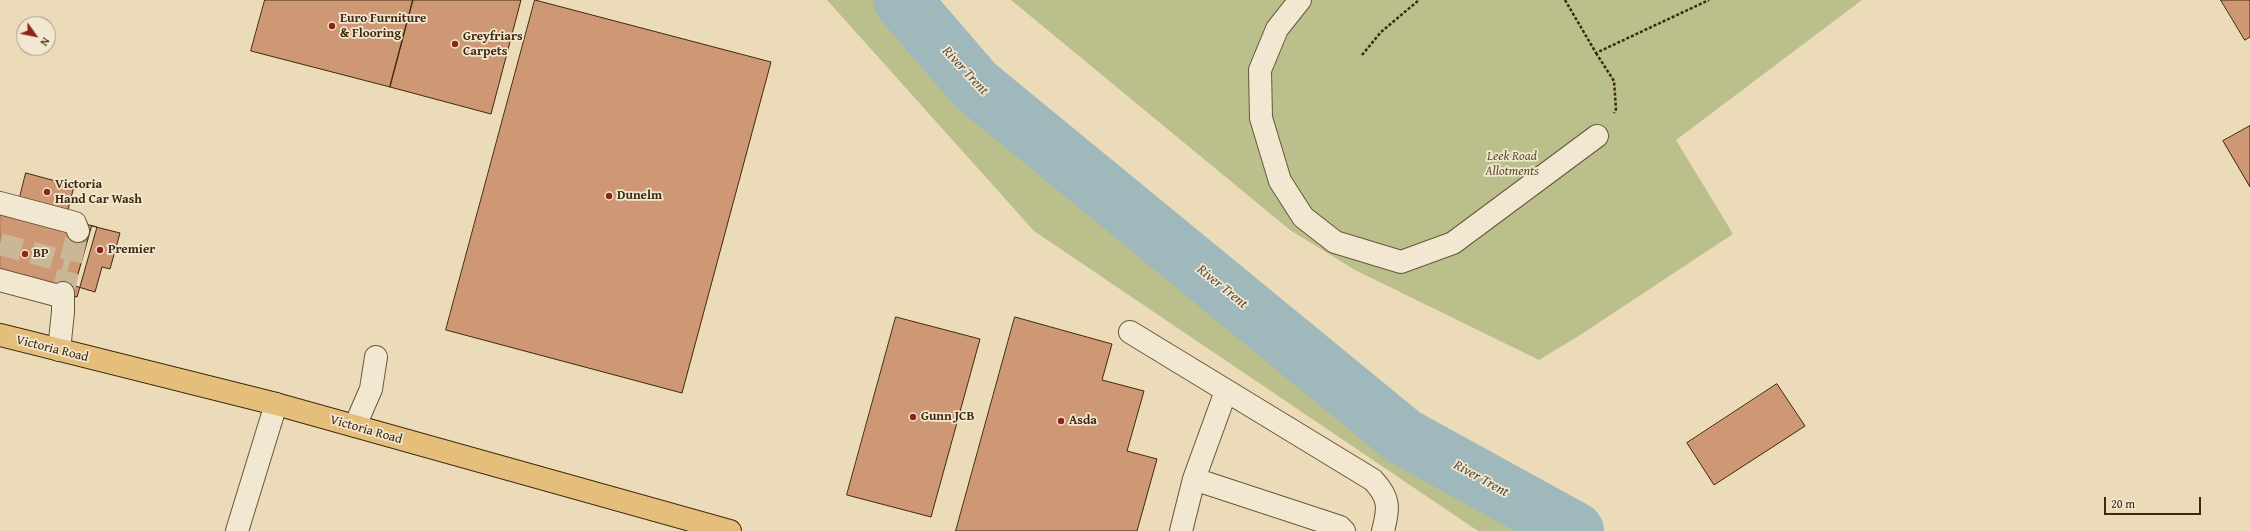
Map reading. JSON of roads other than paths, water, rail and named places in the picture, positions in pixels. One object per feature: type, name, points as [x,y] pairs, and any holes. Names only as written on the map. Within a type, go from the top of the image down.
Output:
[{"type":"main road","name":"Victoria Road","points":[[0,336],[276,404],[730,531]]},
{"type":"lane","points":[[1300,0],[1277,29],[1260,70],[1261,118],[1280,181],[1303,217],[1335,242],[1401,262],[1452,243],[1596,136]]},
{"type":"lane","points":[[0,203],[75,223],[78,231]]},
{"type":"lane","points":[[0,280],[63,295],[63,312],[58,350]]},
{"type":"lane","points":[[1130,332],[1373,480],[1382,490],[1387,501],[1387,514],[1383,531]]},
{"type":"lane","points":[[355,426],[371,389],[376,357]]},
{"type":"lane","points":[[1181,531],[1194,479],[1226,391]]},
{"type":"lane","points":[[237,531],[276,404]]},
{"type":"lane","points":[[1194,479],[1340,527],[1344,531]]},
{"type":"waterway","name":"River Trent","points":[[902,0],[975,85],[1404,437],[1575,531]]},
{"type":"tunnel","points":[[63,293],[78,231]]},
{"type":"tunnel","points":[[0,244],[70,263]]},
{"type":"place","name":"Euro Furniture & Flooring","points":[[332,26]]},
{"type":"place","name":"Greyfriars Carpets","points":[[455,44]]},
{"type":"place","name":"Victoria Hand Car Wash","points":[[47,192]]},
{"type":"place","name":"Dunelm","points":[[609,196]]},
{"type":"place","name":"Premier","points":[[100,250]]},
{"type":"place","name":"BP","points":[[25,254]]},
{"type":"place","name":"Gunn JCB","points":[[913,417]]},
{"type":"place","name":"Asda","points":[[1061,421]]},
{"type":"park label","name":"Leek Road Allotments","points":[[1512,164]]}]
